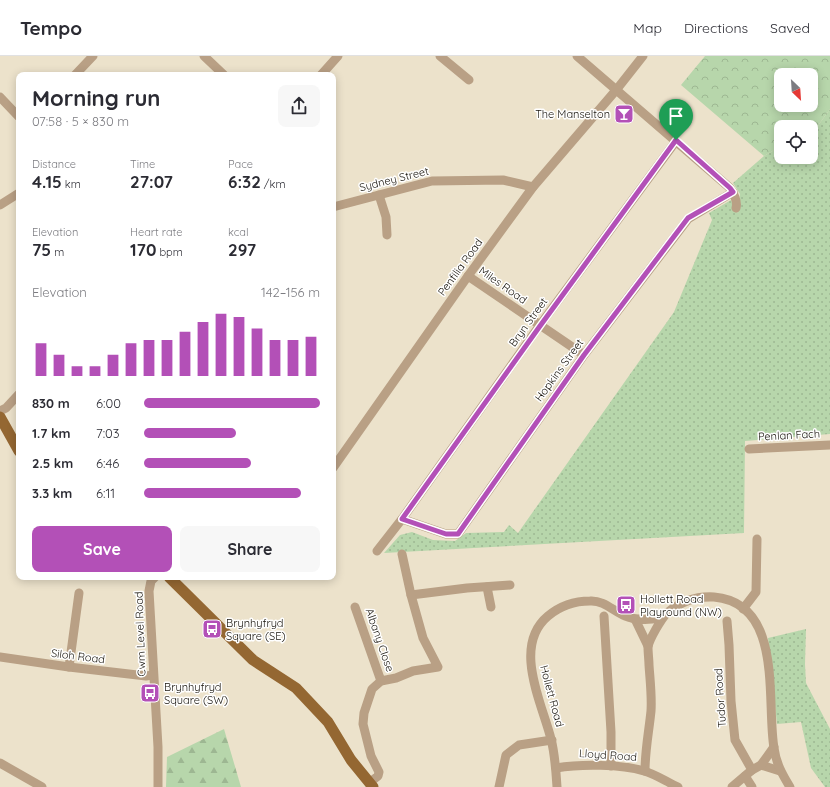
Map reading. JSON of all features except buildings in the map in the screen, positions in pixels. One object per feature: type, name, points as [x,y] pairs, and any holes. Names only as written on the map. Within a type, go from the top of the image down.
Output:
[{"type":"main road","points":[[0,416],[16,445]]},
{"type":"main road","points":[[173,580],[253,660],[296,688],[328,722],[351,760],[371,785]]},
{"type":"street","points":[[78,72],[93,56]]},
{"type":"street","points":[[324,72],[338,56]]},
{"type":"street","points":[[440,56],[469,80]]},
{"type":"street","points":[[577,56],[730,188],[737,204],[736,208]]},
{"type":"street","name":"Penfilia Road","points":[[336,464],[468,276],[533,187],[617,89],[643,56]]},
{"type":"street","points":[[205,57],[221,72]]},
{"type":"street","points":[[1,99],[16,114]]},
{"type":"street","name":"Bryn Street","points":[[377,551],[402,519],[540,326],[676,140]]},
{"type":"street","name":"Sydney Street","points":[[336,206],[432,180],[503,180],[533,187]]},
{"type":"street","name":"Hopkins Street","points":[[402,519],[446,534],[458,534],[584,355],[688,218],[733,192]]},
{"type":"street","points":[[380,194],[386,217],[387,235]]},
{"type":"street","points":[[0,205],[16,195]]},
{"type":"street","name":"Miles Road","points":[[468,276],[584,355]]},
{"type":"street","points":[[0,411],[6,408],[16,397]]},
{"type":"street","name":"Penlan Fach","points":[[749,450],[830,445]]},
{"type":"street","points":[[743,609],[756,592],[757,539]]},
{"type":"street","points":[[371,785],[378,776],[379,772],[371,756],[363,724],[364,713],[372,689],[381,681],[396,678],[413,671],[438,667],[423,638],[411,595],[402,554]]},
{"type":"street","name":"Cwm Level Road","points":[[153,580],[149,591],[158,747],[158,787]]},
{"type":"street","points":[[411,595],[510,585]]},
{"type":"street","points":[[488,587],[491,607]]},
{"type":"street","points":[[69,667],[79,593]]},
{"type":"street","points":[[648,646],[661,618],[672,609],[690,599],[708,597],[724,598],[743,609],[760,629],[765,642],[770,672],[774,747],[780,771],[790,787]]},
{"type":"street","name":"Hollett Road","points":[[557,787],[552,740],[535,685],[530,662],[533,638],[542,621],[555,610],[573,602],[592,600],[602,603],[626,617],[635,620],[661,618]]},
{"type":"street","name":"Albany Close","points":[[355,607],[381,681]]},
{"type":"street","points":[[604,616],[611,732],[611,766]]},
{"type":"street","points":[[635,620],[648,646],[651,710],[645,753],[645,771]]},
{"type":"street","name":"Tudor Road","points":[[727,621],[731,701],[735,740],[752,787]]},
{"type":"street","points":[[604,628],[614,627]]},
{"type":"street","name":"Siloh Road","points":[[0,657],[69,667],[146,676],[153,675]]},
{"type":"street","points":[[499,787],[506,755],[519,745],[552,740]]},
{"type":"street","points":[[732,787],[761,764],[774,747]]},
{"type":"street","points":[[0,763],[42,787]]},
{"type":"street","points":[[761,764],[780,771]]},
{"type":"street","name":"Lloyd Road","points":[[556,768],[572,765],[627,767],[645,771],[678,787]]},
{"type":"green space","points":[[705,56],[830,56],[830,109],[818,126],[818,120],[774,120],[774,150],[764,156],[681,85]]},
{"type":"green space","points":[[830,109],[830,434],[745,441],[744,533],[384,553],[400,535],[412,532],[433,540],[455,541],[466,533],[504,532],[509,525],[518,533],[674,312],[712,220],[709,213],[731,200],[738,213],[740,194],[733,183],[764,156],[774,150],[774,164],[818,164],[818,126]]},
{"type":"green space","points":[[806,629],[806,683],[830,729],[830,787],[825,787],[811,768],[801,722],[777,724],[768,638]]},
{"type":"green space","points":[[224,729],[241,787],[166,787],[167,757]]},
{"type":"place","name":"The Manselton","points":[[624,114]]},
{"type":"place","name":"Hollett Road Playround (NW)","points":[[626,605]]},
{"type":"place","name":"Brynhyfryd Square (SE)","points":[[212,629]]},
{"type":"place","name":"Brynhyfryd Square (SW)","points":[[150,693]]},
{"type":"route","points":[[676,140],[733,192],[688,218],[584,355],[458,534],[446,534],[402,519],[540,326],[676,140]]}]
